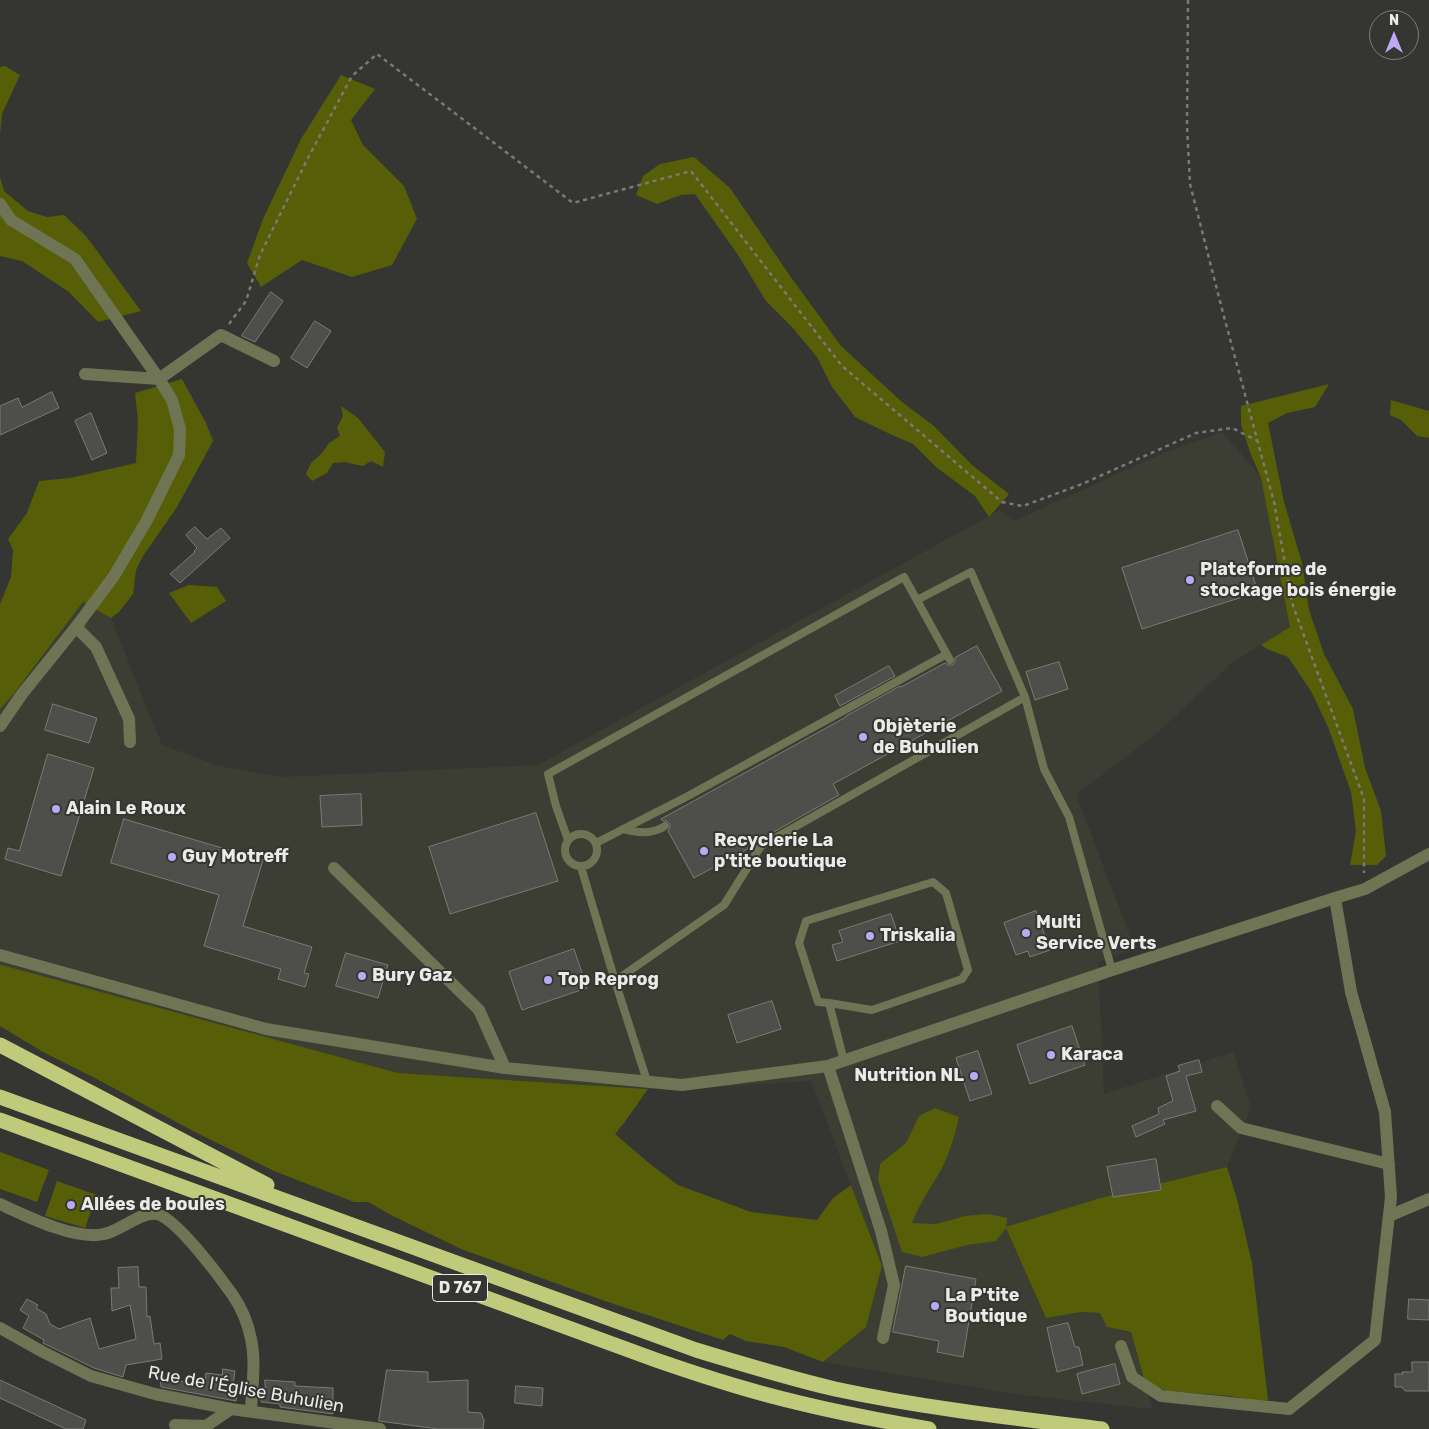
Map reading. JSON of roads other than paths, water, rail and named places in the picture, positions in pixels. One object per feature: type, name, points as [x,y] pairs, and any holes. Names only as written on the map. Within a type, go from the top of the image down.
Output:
[{"type":"highway","name":"D 767","points":[[0,1045],[319,1213]]},
{"type":"highway","name":"D 767","points":[[0,1097],[696,1350],[775,1373],[902,1402],[1102,1429]]},
{"type":"highway","name":"D 767","points":[[0,1120],[665,1363],[736,1386],[826,1410],[929,1429]]},
{"type":"street","points":[[0,204],[11,220],[75,260],[159,378],[172,400],[180,429],[179,455],[147,520],[114,576],[22,694],[0,726]]},
{"type":"street","points":[[85,374],[159,378],[221,335],[274,361]]},
{"type":"street","points":[[76,627],[96,647],[129,720],[130,742]]},
{"type":"street","points":[[2,956],[266,1029],[505,1068],[682,1085],[828,1066],[1112,970],[1364,890],[1429,854]]},
{"type":"street","points":[[334,868],[479,1010],[505,1068]]},
{"type":"street","points":[[1122,1346],[1132,1377],[1161,1396],[1289,1409],[1374,1340],[1391,1197],[1385,1112],[1351,992],[1335,898]]},
{"type":"street","points":[[828,1066],[881,1231],[894,1284],[883,1338]]},
{"type":"street","points":[[1217,1106],[1241,1128],[1388,1164]]},
{"type":"street","points":[[1388,1216],[1429,1199]]},
{"type":"street","points":[[0,1204],[58,1229],[76,1234],[105,1234],[147,1214],[157,1214],[172,1223],[194,1244],[232,1294],[244,1316],[251,1338],[253,1355],[251,1411]]},
{"type":"street","name":"Rue de l'Église Buhulien","points":[[0,1328],[91,1376],[155,1394],[251,1411],[292,1423],[380,1429]]},
{"type":"street","points":[[175,1425],[206,1426],[232,1409]]},
{"type":"lane","points":[[917,600],[971,572],[1025,697],[1044,769],[1069,817],[1112,970]]},
{"type":"lane","points":[[568,840],[556,806],[548,774],[904,577],[949,657],[596,843]]},
{"type":"lane","points":[[615,981],[724,905],[761,846],[1025,697]]},
{"type":"lane","points":[[623,828],[638,833],[659,830],[666,826]]},
{"type":"lane","points":[[583,833],[596,843],[598,852],[594,860],[586,866],[571,863],[565,855],[564,849],[572,836],[583,833]]},
{"type":"lane","points":[[581,866],[647,1081]]},
{"type":"lane","points":[[933,882],[946,893],[968,970],[962,979],[872,1010],[829,1003],[818,1002],[799,943],[806,921],[933,882]]},
{"type":"lane","points":[[829,1003],[844,1061]]},
{"type":"place","name":"Plateforme de stockage bois énergie","points":[[1190,580]]},
{"type":"place","name":"Objèterie de Buhulien","points":[[863,737]]},
{"type":"place","name":"Alain Le Roux","points":[[56,809]]},
{"type":"place","name":"Recyclerie La p'tite boutique","points":[[704,851]]},
{"type":"place","name":"Guy Motreff","points":[[172,857]]},
{"type":"place","name":"Multi Service Verts","points":[[1026,933]]},
{"type":"place","name":"Triskalia","points":[[870,936]]},
{"type":"place","name":"Bury Gaz","points":[[362,976]]},
{"type":"place","name":"Top Reprog","points":[[548,980]]},
{"type":"place","name":"Karaca","points":[[1051,1055]]},
{"type":"place","name":"Nutrition NL","points":[[974,1076]]},
{"type":"place","name":"Allées de boules","points":[[71,1205]]},
{"type":"place","name":"La P'tite Boutique","points":[[935,1306]]}]
